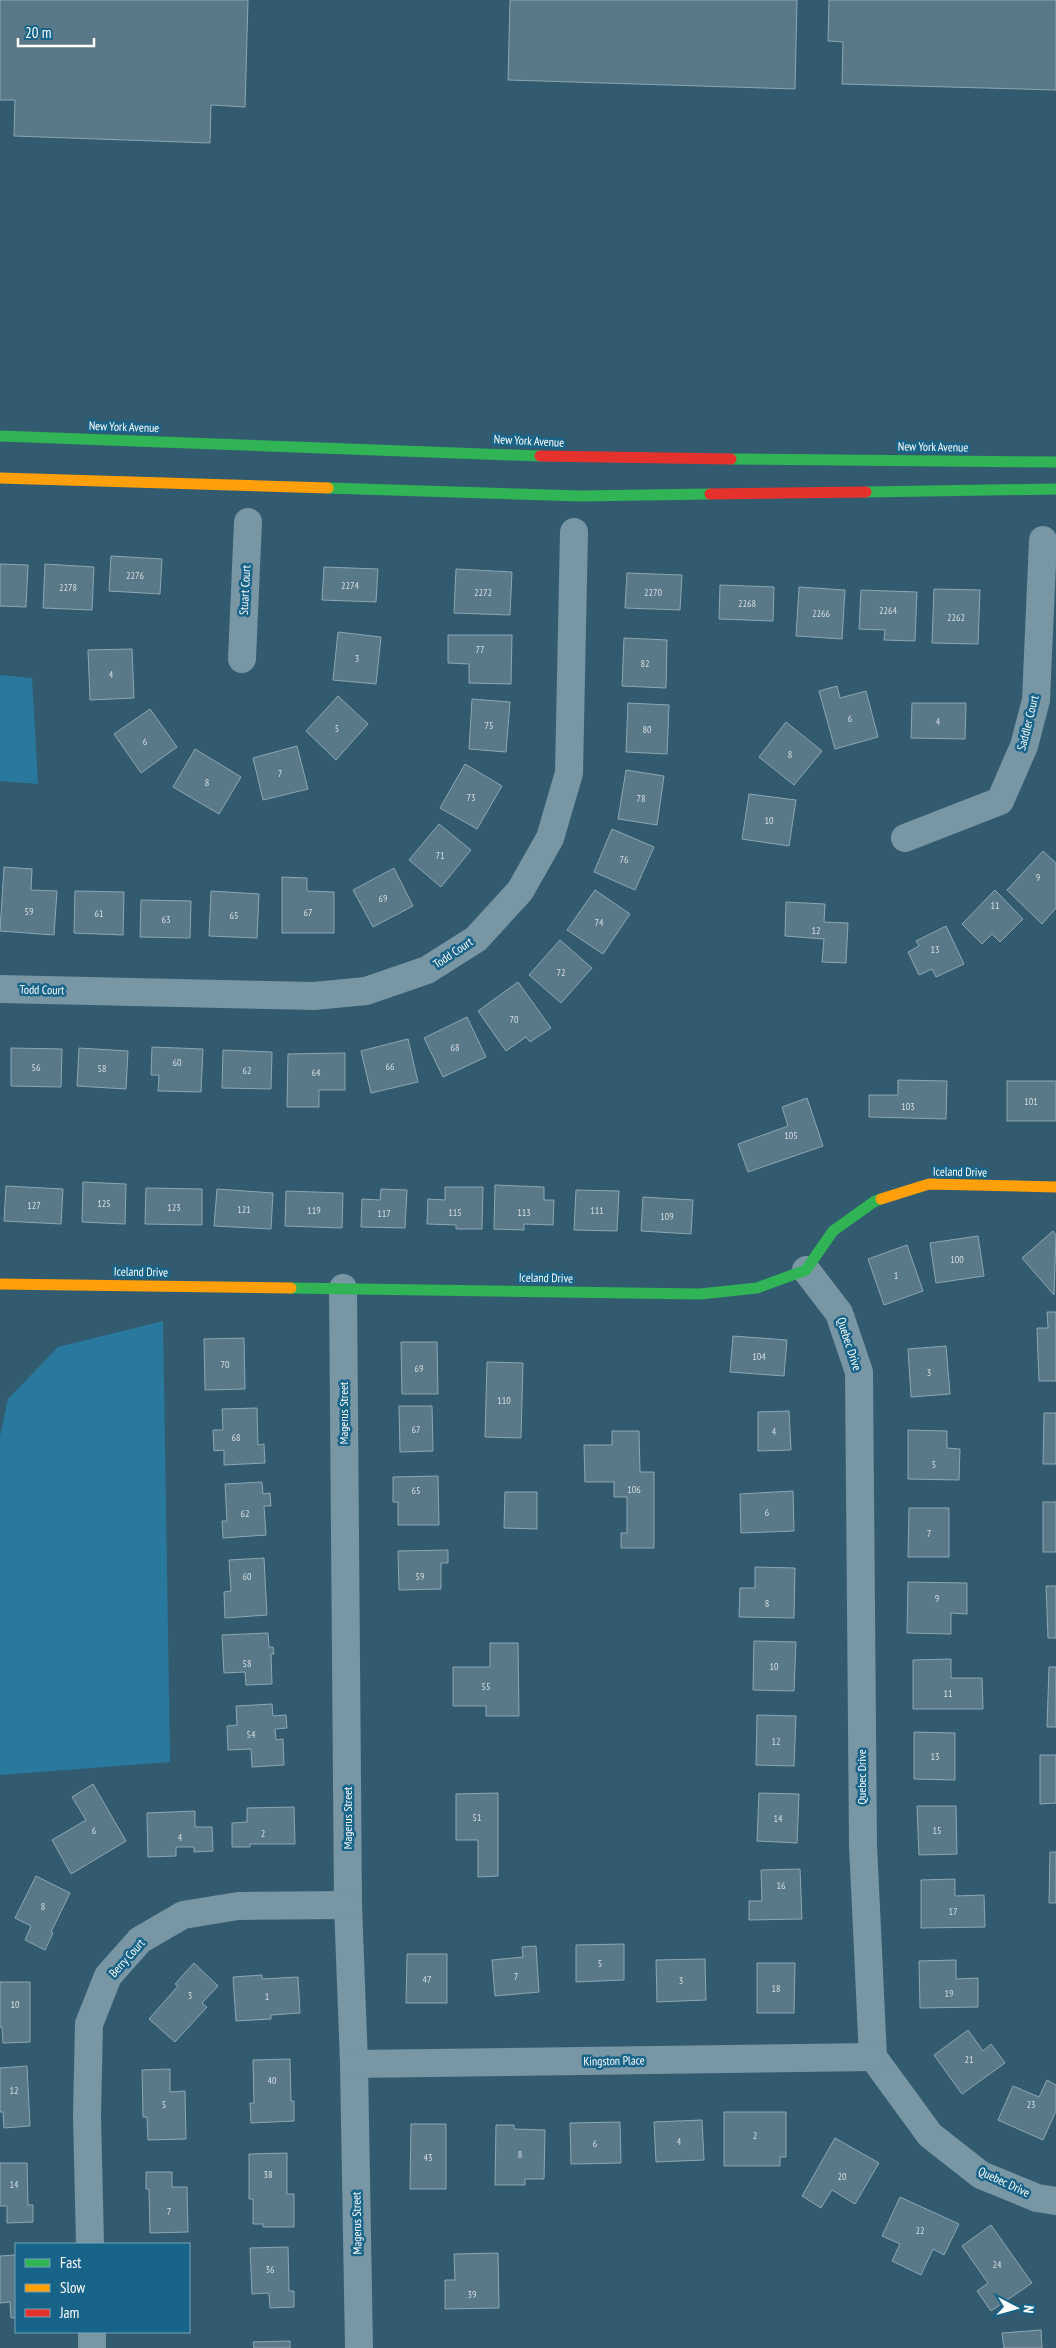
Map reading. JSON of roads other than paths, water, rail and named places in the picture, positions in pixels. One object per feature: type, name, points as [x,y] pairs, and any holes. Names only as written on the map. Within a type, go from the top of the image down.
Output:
[{"type":"street","name":"New York Avenue","points":[[0,436],[582,458],[1056,462]]},
{"type":"street","points":[[0,478],[580,496],[1056,489]]},
{"type":"street","name":"Stuart Court","points":[[242,659],[248,522]]},
{"type":"street","name":"Todd Court","points":[[0,989],[314,996],[366,991],[427,970],[476,939],[520,892],[529,876],[550,838],[569,773],[574,532]]},
{"type":"street","name":"Saddler Court","points":[[906,838],[1000,800],[1024,746],[1036,700],[1044,540]]},
{"type":"street","name":"Iceland Drive","points":[[0,1284],[700,1294],[756,1288],[806,1270],[833,1231],[875,1201],[929,1184],[1056,1187]]},
{"type":"street","name":"Quebec Drive","points":[[806,1270],[839,1313],[859,1372],[863,1845],[873,2057],[930,2135],[981,2175],[1038,2198],[1056,2201]]},
{"type":"street","name":"Magerus Street","points":[[343,1288],[348,1905],[354,2064],[360,2348]]},
{"type":"street","name":"Berry Court","points":[[90,2243],[87,2115],[89,2024],[108,1976],[140,1940],[183,1915],[238,1906],[348,1905]]},
{"type":"street","name":"Kingston Place","points":[[354,2064],[873,2057]]},
{"type":"street","points":[[92,2333],[92,2348]]}]
